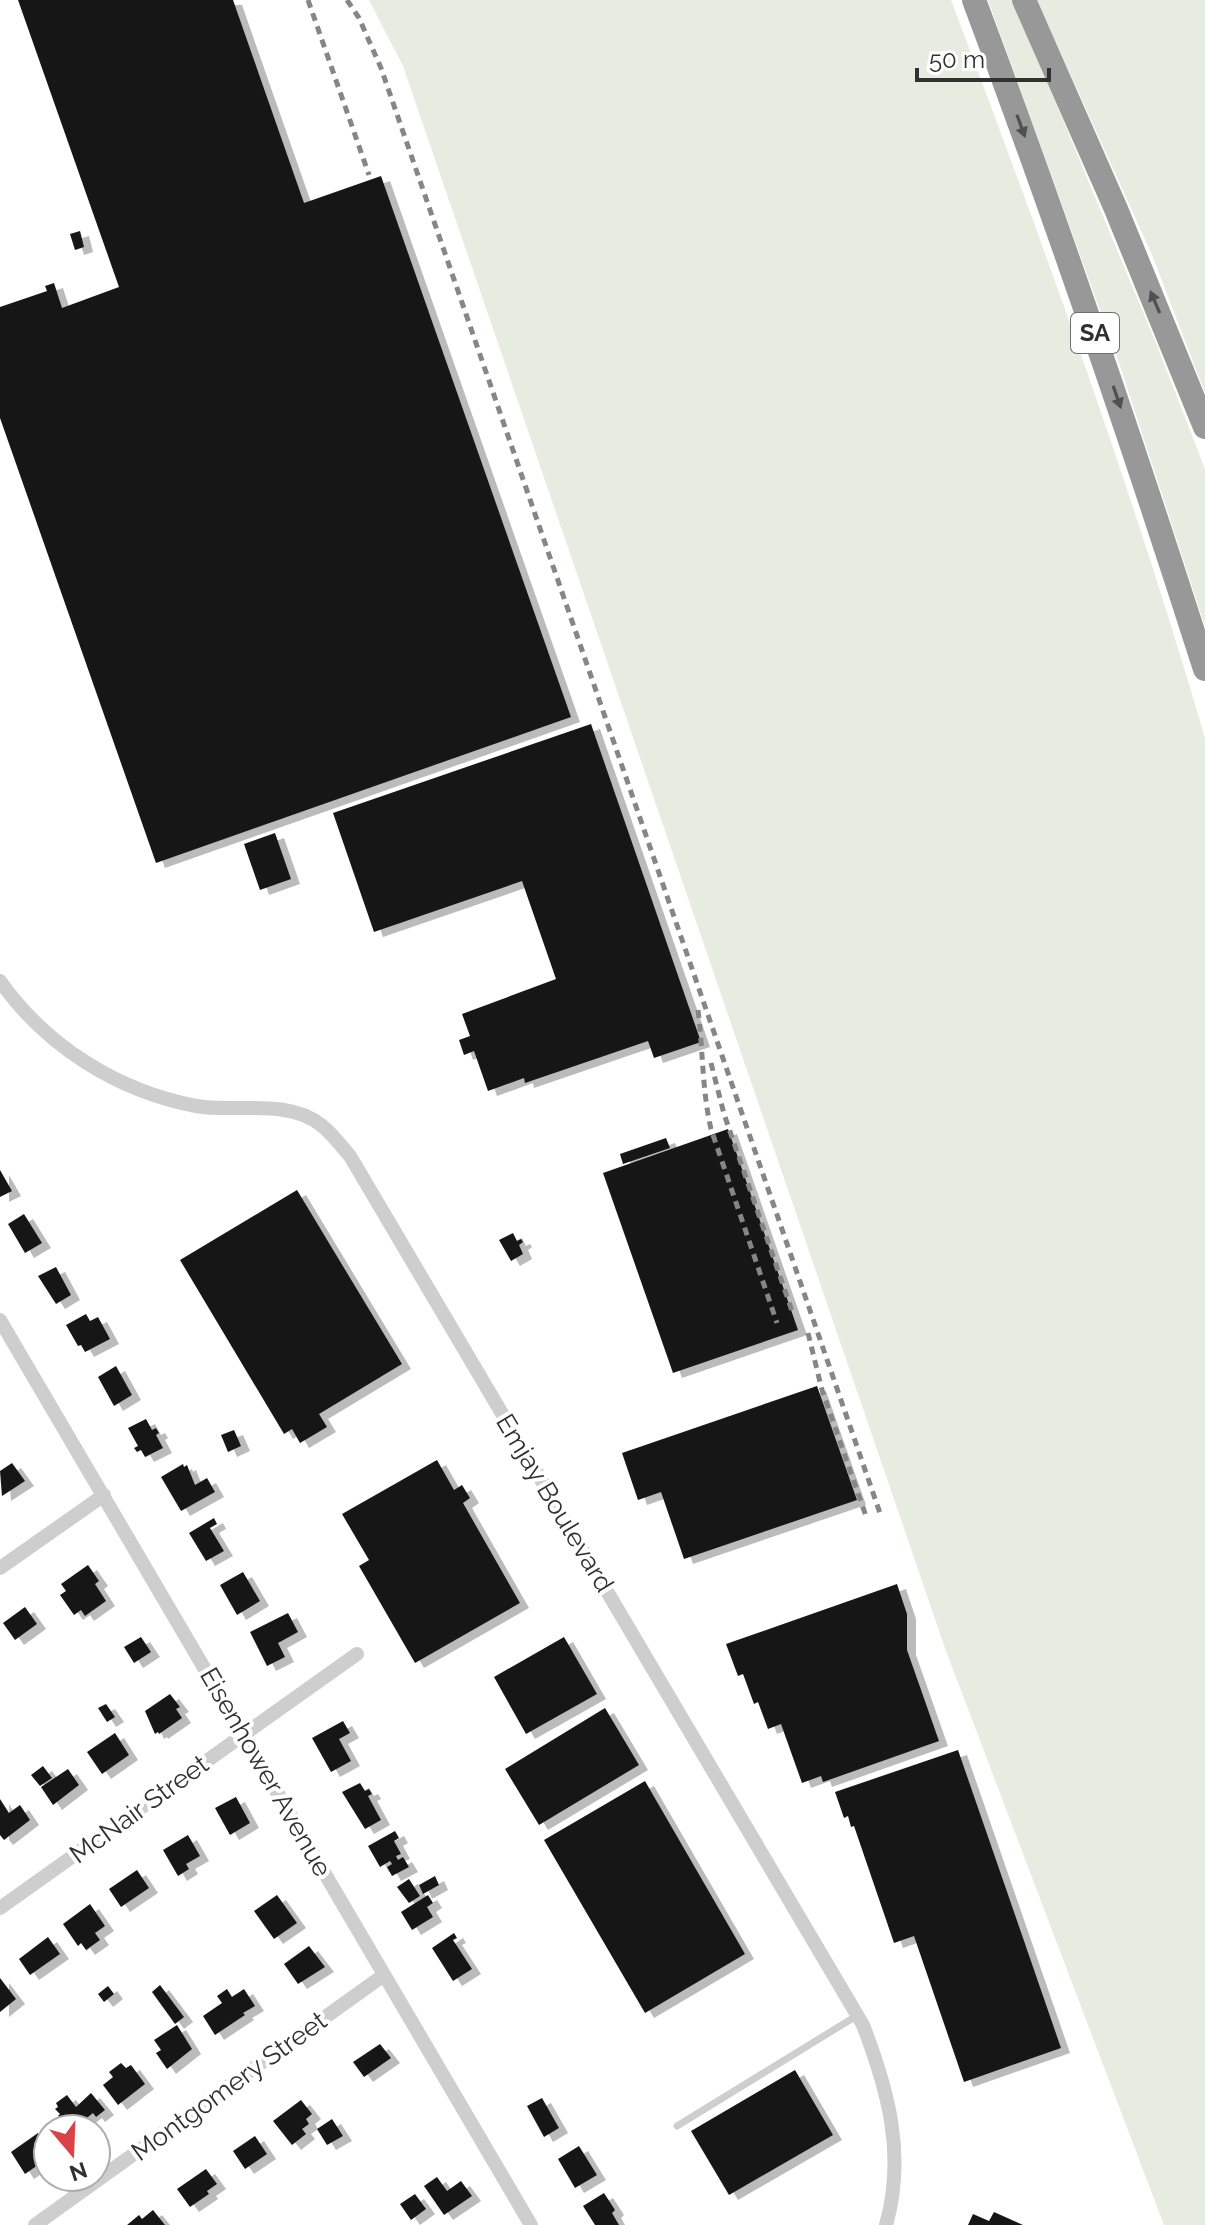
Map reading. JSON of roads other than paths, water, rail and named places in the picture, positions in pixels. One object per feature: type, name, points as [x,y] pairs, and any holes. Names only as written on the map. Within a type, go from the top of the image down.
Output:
[{"type":"highway","name":"SA","points":[[974,0],[1058,226],[1205,669]]},
{"type":"highway","name":"SA","points":[[1024,0],[1116,209],[1205,427]]},
{"type":"street","name":"Emjay Boulevard","points":[[0,981],[16,1004],[55,1042],[98,1070],[150,1095],[198,1106],[288,1111],[320,1123],[350,1156],[858,2015],[882,2073],[893,2118],[895,2162],[886,2225]]},
{"type":"street","name":"Eisenhower Avenue","points":[[0,1320],[528,2220]]},
{"type":"street","points":[[0,1568],[104,1495]]},
{"type":"street","name":"McNair Street","points":[[0,1908],[357,1654]]},
{"type":"street","name":"Montgomery Street","points":[[35,2225],[384,1975]]},
{"type":"street","points":[[512,2225],[528,2220]]},
{"type":"lane","points":[[677,2126],[858,2015]]},
{"type":"railway","points":[[308,0],[369,175]]},
{"type":"railway","points":[[347,0],[359,18],[381,68],[881,1516]]},
{"type":"railway","points":[[698,1010],[711,1129],[777,1323]]},
{"type":"railway","points":[[711,1063],[724,1114],[792,1311]]},
{"type":"railway","points":[[808,1333],[822,1390],[867,1519]]}]
